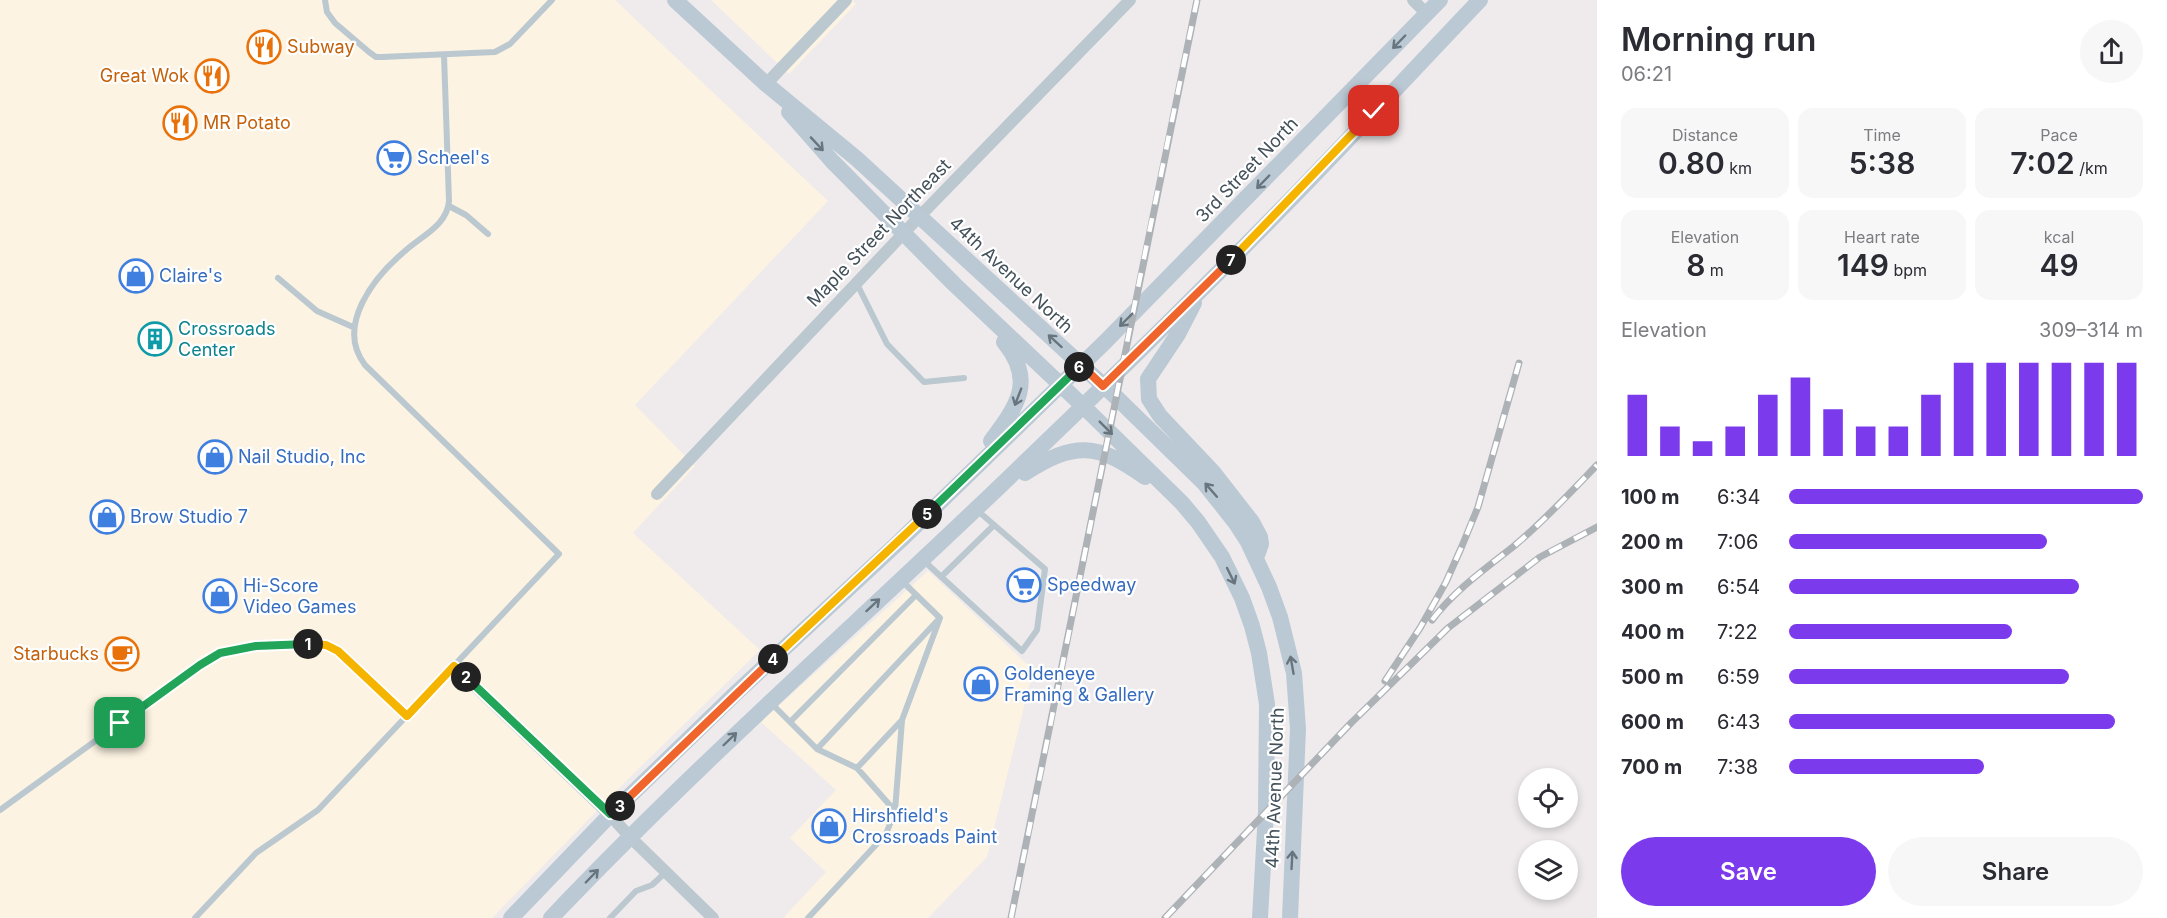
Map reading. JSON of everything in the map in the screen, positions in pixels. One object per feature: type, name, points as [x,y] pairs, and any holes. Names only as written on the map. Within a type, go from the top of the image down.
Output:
[{"type":"main road","name":"44th Avenue North","points":[[675,0],[766,84],[857,159],[1081,365],[1204,483],[1235,522],[1256,558],[1280,617],[1288,646],[1297,701],[1298,729],[1290,918]]},
{"type":"main road","name":"3rd Street North","points":[[914,528],[1239,207],[1440,0]]},
{"type":"main road","points":[[551,918],[630,837],[770,701],[976,510],[1202,289],[1480,0]]},
{"type":"main road","name":"44th Avenue North","points":[[766,84],[816,143],[904,233],[1158,478],[1198,522],[1222,557],[1242,598],[1252,626],[1264,678],[1268,729],[1260,918]]},
{"type":"main road","points":[[511,918],[610,814],[914,528],[991,441],[1011,412],[1021,387],[1019,366],[1013,354],[936,265]]},
{"type":"main road","points":[[1202,289],[1178,334],[1148,379],[1149,399],[1160,416],[1213,472],[1252,522],[1261,544],[1256,558]]},
{"type":"main road","points":[[976,510],[1042,462],[1061,453],[1080,449],[1096,451],[1122,462],[1157,485],[1198,522]]},
{"type":"street","points":[[766,84],[846,0]]},
{"type":"street","name":"Maple Street Northeast","points":[[657,494],[919,217],[1130,0]]},
{"type":"street","points":[[1413,0],[1427,14]]},
{"type":"street","points":[[454,666],[610,814],[630,837],[713,918]]},
{"type":"lane","points":[[326,0],[328,15],[373,55],[382,57],[487,53],[500,50],[514,40],[552,0]]},
{"type":"lane","points":[[195,918],[256,853],[318,810],[559,554],[365,365],[355,347],[353,327],[362,304],[379,278],[402,253],[436,227],[445,217],[448,206],[444,55]]},
{"type":"lane","points":[[448,206],[466,215],[488,234]]},
{"type":"lane","points":[[278,278],[317,311],[353,327]]},
{"type":"lane","points":[[856,283],[887,344],[924,382],[964,378]]},
{"type":"lane","points":[[922,560],[1022,651],[1037,630],[1045,569],[976,510]]},
{"type":"lane","points":[[941,577],[994,525]]},
{"type":"lane","points":[[900,579],[940,618]]},
{"type":"lane","points":[[790,722],[916,595]]},
{"type":"lane","points":[[808,918],[886,834],[896,811],[902,720],[940,618]]},
{"type":"lane","points":[[817,749],[940,618]]},
{"type":"lane","points":[[0,810],[200,665],[220,653],[235,648],[318,644],[331,647],[407,716]]},
{"type":"lane","points":[[770,701],[817,749],[857,768],[896,811]]},
{"type":"lane","points":[[857,768],[902,720]]},
{"type":"lane","points":[[610,918],[636,891],[652,885],[666,872]]},
{"type":"shaded area","name":"Crossroads Center","points":[[0,0],[615,0],[828,201],[635,405],[695,466],[633,533],[760,650],[626,781],[492,918],[0,918]]},
{"type":"shaded area","points":[[711,0],[852,0],[856,4],[789,74]]},
{"type":"shaded area","points":[[928,571],[1033,670],[987,857],[928,918],[785,918],[826,872],[790,838],[836,790],[761,722]]},
{"type":"railway","points":[[1011,918],[1197,0]]},
{"type":"railway","points":[[1385,681],[1420,628],[1446,582],[1462,546],[1478,507],[1519,363]]},
{"type":"railway","points":[[1432,620],[1460,589],[1536,527],[1597,465]]},
{"type":"railway","points":[[1165,918],[1351,723],[1448,628],[1540,557],[1597,527]]},
{"type":"place","name":"Subway","points":[[264,47]]},
{"type":"place","name":"Great Wok","points":[[212,76]]},
{"type":"place","name":"MR Potato","points":[[180,123]]},
{"type":"place","name":"Scheel's","points":[[394,158]]},
{"type":"place","name":"Claire's","points":[[136,276]]},
{"type":"place","name":"Crossroads Center","points":[[155,339]]},
{"type":"place","name":"Nail Studio, Inc","points":[[215,457]]},
{"type":"place","name":"Brow Studio 7","points":[[107,517]]},
{"type":"place","name":"Speedway","points":[[1024,585]]},
{"type":"place","name":"Hi-Score Video Games","points":[[220,596]]},
{"type":"place","name":"Starbucks","points":[[122,654]]},
{"type":"place","name":"Goldeneye Framing & Gallery","points":[[981,684]]},
{"type":"place","name":"Hirshfield's Crossroads Paint","points":[[829,826]]},
{"type":"route","points":[[120,723],[200,665],[220,653],[235,648],[318,644],[331,647],[407,716],[454,666],[610,814],[736,693],[902,540],[1081,365],[1103,386],[1239,252],[1374,111]]}]
